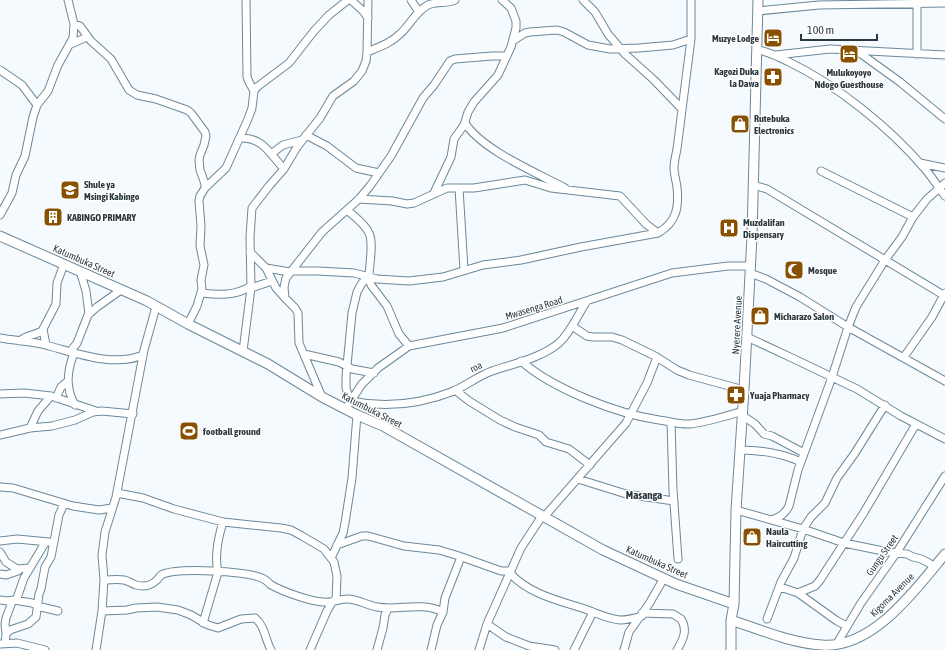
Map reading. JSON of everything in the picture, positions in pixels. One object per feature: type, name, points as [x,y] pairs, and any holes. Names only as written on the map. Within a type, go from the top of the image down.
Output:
[{"type":"main road","name":"Nyerere Avenue","points":[[731,650],[731,620],[734,604],[736,510],[743,413],[750,270],[758,50],[758,0]]},
{"type":"main road","name":"Katumbuka Street","points":[[0,236],[147,301],[188,324],[268,364],[322,397],[348,405],[357,415],[383,426],[603,550],[664,578],[734,604]]},
{"type":"main road","name":"Kigoma Avenue","points":[[731,620],[807,644],[830,647],[859,637],[872,630],[912,594],[945,554]]},
{"type":"street","points":[[1,213],[10,199],[16,176],[25,156],[37,105],[48,91],[58,65],[73,38],[74,24],[68,0]]},
{"type":"street","points":[[246,0],[248,77],[254,91]]},
{"type":"street","points":[[188,324],[202,293],[201,280],[204,265],[200,246],[200,196],[205,188],[223,172],[240,138],[252,108],[254,91],[261,83],[289,63],[314,31],[329,15],[349,0],[363,11],[368,18]]},
{"type":"street","points":[[243,351],[251,287],[250,252],[252,208],[284,169],[304,138],[320,118],[333,96],[354,81],[360,74],[364,66],[367,52],[368,0]]},
{"type":"street","points":[[411,0],[419,12]]},
{"type":"street","points":[[367,52],[385,45],[400,35],[419,12],[429,4],[447,3],[456,0]]},
{"type":"street","points":[[434,194],[451,157],[454,140],[465,123],[471,107],[498,75],[514,40],[516,28],[515,16],[511,8],[502,0]]},
{"type":"street","points":[[583,0],[595,12],[608,34],[620,48],[682,109]]},
{"type":"street","points":[[266,268],[290,272],[318,271],[354,273],[369,278],[408,281],[447,276],[482,265],[521,260],[658,233],[669,225],[675,216],[677,197],[674,163],[691,39],[691,0]]},
{"type":"street","points":[[917,2],[917,54]]},
{"type":"street","points":[[758,11],[819,3],[945,3]]},
{"type":"street","points":[[74,24],[80,26],[87,37],[111,59],[127,88],[132,93],[139,96],[156,99],[187,110],[191,113],[206,134],[199,160],[205,188]]},
{"type":"street","points":[[514,40],[525,33],[557,30],[564,32],[583,43],[610,49],[673,46],[691,39]]},
{"type":"street","points":[[71,44],[87,37]]},
{"type":"street","points":[[776,55],[821,49],[945,55]]},
{"type":"street","points":[[758,50],[776,55],[804,69],[861,108],[891,134],[919,163],[932,177],[945,196]]},
{"type":"street","points":[[857,51],[900,82],[945,119]]},
{"type":"street","points":[[285,298],[285,282],[290,272],[322,232],[359,199],[379,173],[391,156],[421,100],[434,85],[450,61],[455,59],[507,56]]},
{"type":"street","points":[[0,71],[22,85],[37,105]]},
{"type":"street","points":[[465,123],[473,133],[493,149],[567,189]]},
{"type":"street","points":[[240,138],[250,138],[255,140],[271,154],[284,169]]},
{"type":"street","points":[[271,154],[283,146],[304,138],[327,146],[356,168],[379,173]]},
{"type":"street","points":[[919,163],[945,168]]},
{"type":"street","points":[[821,171],[913,217]]},
{"type":"street","points":[[359,199],[392,201],[407,204],[414,203],[447,188],[474,188],[523,180],[532,181],[551,188],[620,196],[646,224],[658,233]]},
{"type":"street","points":[[772,520],[778,518],[787,511],[804,453],[856,307],[913,217],[927,199],[945,183]]},
{"type":"street","points":[[753,185],[767,189],[945,295],[932,317],[904,357]]},
{"type":"street","points":[[459,188],[464,270]]},
{"type":"street","points":[[347,210],[365,227],[370,234],[369,278],[371,285],[387,306],[399,334],[408,346]]},
{"type":"street","points":[[250,252],[266,268],[276,288],[298,313],[299,343],[322,397]]},
{"type":"street","points":[[20,341],[28,336],[38,334],[43,330],[56,304],[57,283],[64,264]]},
{"type":"street","name":"Mwasenga Road","points":[[348,405],[362,384],[408,346],[503,328],[672,273],[728,266],[750,270]]},
{"type":"street","points":[[750,270],[945,381]]},
{"type":"street","points":[[80,271],[86,291],[89,314]]},
{"type":"street","points":[[202,293],[235,293],[251,287],[273,282],[290,272]]},
{"type":"street","points":[[348,405],[346,388],[352,313],[357,292],[362,283],[369,278]]},
{"type":"street","points":[[75,405],[69,392],[68,381],[72,352],[79,339],[85,320],[89,314],[121,290]]},
{"type":"street","name":"roa","points":[[348,405],[390,405],[434,398],[455,390],[488,373],[544,352],[558,343],[568,333],[587,301]]},
{"type":"street","points":[[96,650],[102,611],[104,580],[102,546],[104,532],[117,493],[143,355],[156,307]]},
{"type":"street","points":[[572,326],[587,336],[612,337],[622,340],[689,375],[744,390]]},
{"type":"street","points":[[43,330],[46,345]]},
{"type":"street","points":[[0,338],[46,345],[92,358],[136,358],[143,355]]},
{"type":"street","points":[[747,338],[857,389],[916,424],[945,439]]},
{"type":"street","points":[[304,354],[339,362],[352,369],[374,373]]},
{"type":"street","points":[[479,650],[487,624],[521,548],[543,516],[578,479],[621,429],[647,383],[657,357]]},
{"type":"street","points":[[521,361],[547,380],[594,402],[647,419],[689,424],[743,413],[764,434],[772,436],[804,453]]},
{"type":"street","points":[[30,428],[38,411],[68,381]]},
{"type":"street","points":[[455,390],[469,401],[500,420],[539,435],[546,442],[569,449],[590,465]]},
{"type":"street","points":[[0,394],[24,393],[53,397],[98,412],[133,414]]},
{"type":"street","points":[[767,619],[794,558],[803,529],[825,503],[837,478],[855,453],[885,405]]},
{"type":"street","points":[[0,435],[30,428],[52,426],[98,412]]},
{"type":"street","points":[[331,558],[343,533],[352,478],[357,415]]},
{"type":"street","points":[[671,422],[678,559]]},
{"type":"street","points":[[798,593],[816,586],[863,514],[916,424]]},
{"type":"street","points":[[740,450],[758,450],[784,455],[801,462]]},
{"type":"street","name":"Gungu Street","points":[[830,647],[847,626],[871,587],[897,552],[945,476]]},
{"type":"street","points":[[578,479],[626,494],[674,502]]},
{"type":"street","points":[[0,487],[13,488],[64,504],[99,510],[112,508]]},
{"type":"street","points":[[117,493],[143,498],[174,509],[223,522],[291,530],[324,549],[331,558],[336,569],[335,601],[327,611],[310,650]]},
{"type":"street","points":[[3,634],[28,624],[36,617],[44,567],[49,561],[64,504]]},
{"type":"street","points":[[736,510],[803,529],[844,543],[888,552],[907,554],[912,558],[921,559],[934,567]]},
{"type":"street","points":[[203,623],[218,572],[216,565],[217,549],[223,522]]},
{"type":"street","points":[[337,545],[362,536],[368,536],[404,546],[439,550],[497,570],[511,572]]},
{"type":"street","points":[[0,541],[17,539],[45,543],[54,542]]},
{"type":"street","points":[[45,543],[29,568],[17,598],[14,600],[7,614],[3,634],[3,644],[17,643],[45,650]]},
{"type":"street","points":[[0,552],[6,562],[17,570],[22,584]]},
{"type":"street","points":[[431,650],[437,625],[443,612],[444,598],[461,557]]},
{"type":"street","points":[[0,574],[9,574],[17,570],[29,568]]},
{"type":"street","points":[[104,580],[123,580],[137,585],[146,585],[153,584],[161,575],[169,572],[218,572],[255,576],[304,598],[322,602],[355,599],[376,607],[430,607],[443,612]]},
{"type":"street","points":[[511,572],[514,577],[528,587],[593,612],[621,620],[642,615],[673,614],[681,619],[685,629],[684,636],[677,650]]},
{"type":"street","points":[[624,650],[629,632],[642,615],[664,578]]},
{"type":"street","points":[[780,587],[798,593],[837,621],[847,626]]},
{"type":"street","points":[[0,600],[14,600],[58,611]]},
{"type":"street","points":[[102,611],[157,607],[178,610],[191,615],[213,628],[218,628],[242,619],[254,618],[263,628],[271,650]]},
{"type":"street","points":[[377,650],[388,608]]},
{"type":"street","points":[[574,650],[593,612]]},
{"type":"street","points":[[487,624],[506,637],[529,646],[555,650]]},
{"type":"place","name":"Muzye Lodge","points":[[773,38]]},
{"type":"place","name":"Mulukoyoyo Ndogo Guesthouse","points":[[849,54]]},
{"type":"place","name":"Kagozi Duka la Dawa","points":[[773,77]]},
{"type":"place","name":"Rutebuka Electronics","points":[[740,124]]},
{"type":"place","name":"Shule ya Msingi Kabingo","points":[[70,190]]},
{"type":"place","name":"KABINGO PRIMARY","points":[[53,217]]},
{"type":"place","name":"Muzdalifan Dispensary","points":[[729,228]]},
{"type":"place","name":"Mosque","points":[[794,270]]},
{"type":"place","name":"Micharazo Salon","points":[[760,316]]},
{"type":"place","name":"Yuaja Pharmacy","points":[[736,395]]},
{"type":"place","name":"football ground","points":[[189,431]]},
{"type":"place","name":"Naula Haircutting","points":[[752,537]]},
{"type":"district","name":"Masanga","points":[[644,495]]}]
